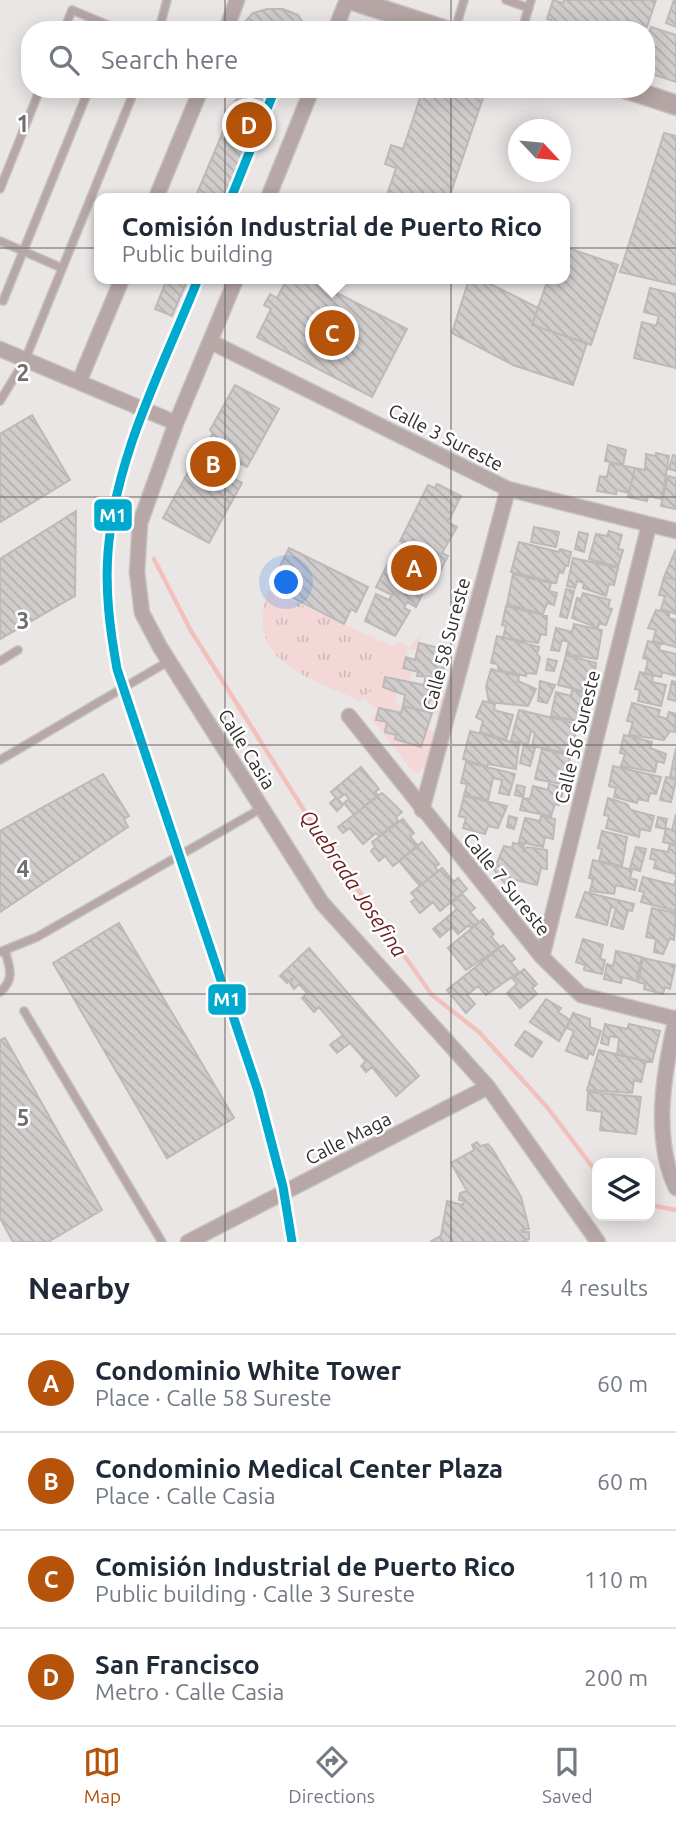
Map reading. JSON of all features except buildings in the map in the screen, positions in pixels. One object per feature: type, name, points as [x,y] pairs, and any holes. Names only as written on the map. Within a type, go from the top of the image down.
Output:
[{"type":"main road","points":[[349,0],[416,21]]},
{"type":"main road","points":[[655,98],[676,105]]},
{"type":"street","points":[[229,21],[237,0]]},
{"type":"street","points":[[339,21],[349,0]]},
{"type":"street","points":[[158,193],[197,98]]},
{"type":"street","points":[[270,193],[308,98]]},
{"type":"street","points":[[79,382],[120,284]]},
{"type":"street","name":"Calle Casia","points":[[234,284],[176,423],[140,523],[137,572],[142,613],[169,661],[322,903],[488,1087],[598,1242]]},
{"type":"street","name":"Calle 3 Sureste","points":[[211,342],[508,489],[676,531]]},
{"type":"street","points":[[0,349],[176,423]]},
{"type":"street","name":"Calle 58 Sureste","points":[[422,810],[508,489]]},
{"type":"street","name":"Calle 56 Sureste","points":[[542,957],[649,525]]},
{"type":"street","name":"Calle 7 Sureste","points":[[349,716],[542,957],[581,995],[676,1019]]},
{"type":"street","points":[[676,1019],[664,1086],[663,1129],[676,1188]]},
{"type":"street","name":"Calle Maga","points":[[188,1242],[488,1087]]},
{"type":"lane","points":[[161,21],[167,0]]},
{"type":"lane","points":[[458,21],[464,0]]},
{"type":"lane","points":[[506,0],[530,4],[525,21]]},
{"type":"lane","points":[[68,21],[72,10],[97,21]]},
{"type":"lane","points":[[0,189],[36,98]]},
{"type":"lane","points":[[3,301],[85,98]]},
{"type":"lane","points":[[0,401],[25,360],[131,98]]},
{"type":"lane","points":[[0,241],[62,268]]},
{"type":"lane","points":[[0,661],[18,650]]},
{"type":"lane","points":[[0,760],[169,661]]},
{"type":"lane","points":[[6,991],[11,972],[2,951],[37,937],[261,808]]},
{"type":"lane","points":[[24,1011],[162,1242]]},
{"type":"green space","points":[[269,590],[396,648],[371,691],[360,701],[320,684],[284,663],[272,650],[264,634],[263,614]]},
{"type":"green space","points":[[422,633],[418,650],[408,649],[403,668],[413,670],[409,683],[398,691],[395,703],[403,706],[401,713],[379,708],[376,719],[387,722],[385,732],[396,735],[395,740],[421,747],[428,730],[435,732],[425,768],[418,773],[413,772],[371,718],[377,711],[365,699],[398,642],[409,647]]},
{"type":"green space","points":[[437,690],[445,692],[439,715],[426,711]]},
{"type":"waterway","name":"Quebrada Josefina","points":[[154,559],[191,631],[319,834],[432,995],[479,1032],[547,1107],[592,1166]]},
{"type":"waterway","name":"Quebrada Josefina","points":[[655,1206],[676,1210]]},
{"type":"transit line","name":"M1","points":[[233,193],[271,98]]},
{"type":"transit line","name":"M1","points":[[196,284],[142,412],[120,481],[108,552],[109,611],[117,669],[258,1091],[283,1187],[292,1242]]},
{"type":"place","name":"San Francisco","points":[[249,125]]},
{"type":"place","name":"Comisión Industrial de Puerto Rico","points":[[332,333]]},
{"type":"place","name":"Condominio Medical Center Plaza","points":[[213,464]]},
{"type":"place","name":"Condominio White Tower","points":[[414,568]]}]
